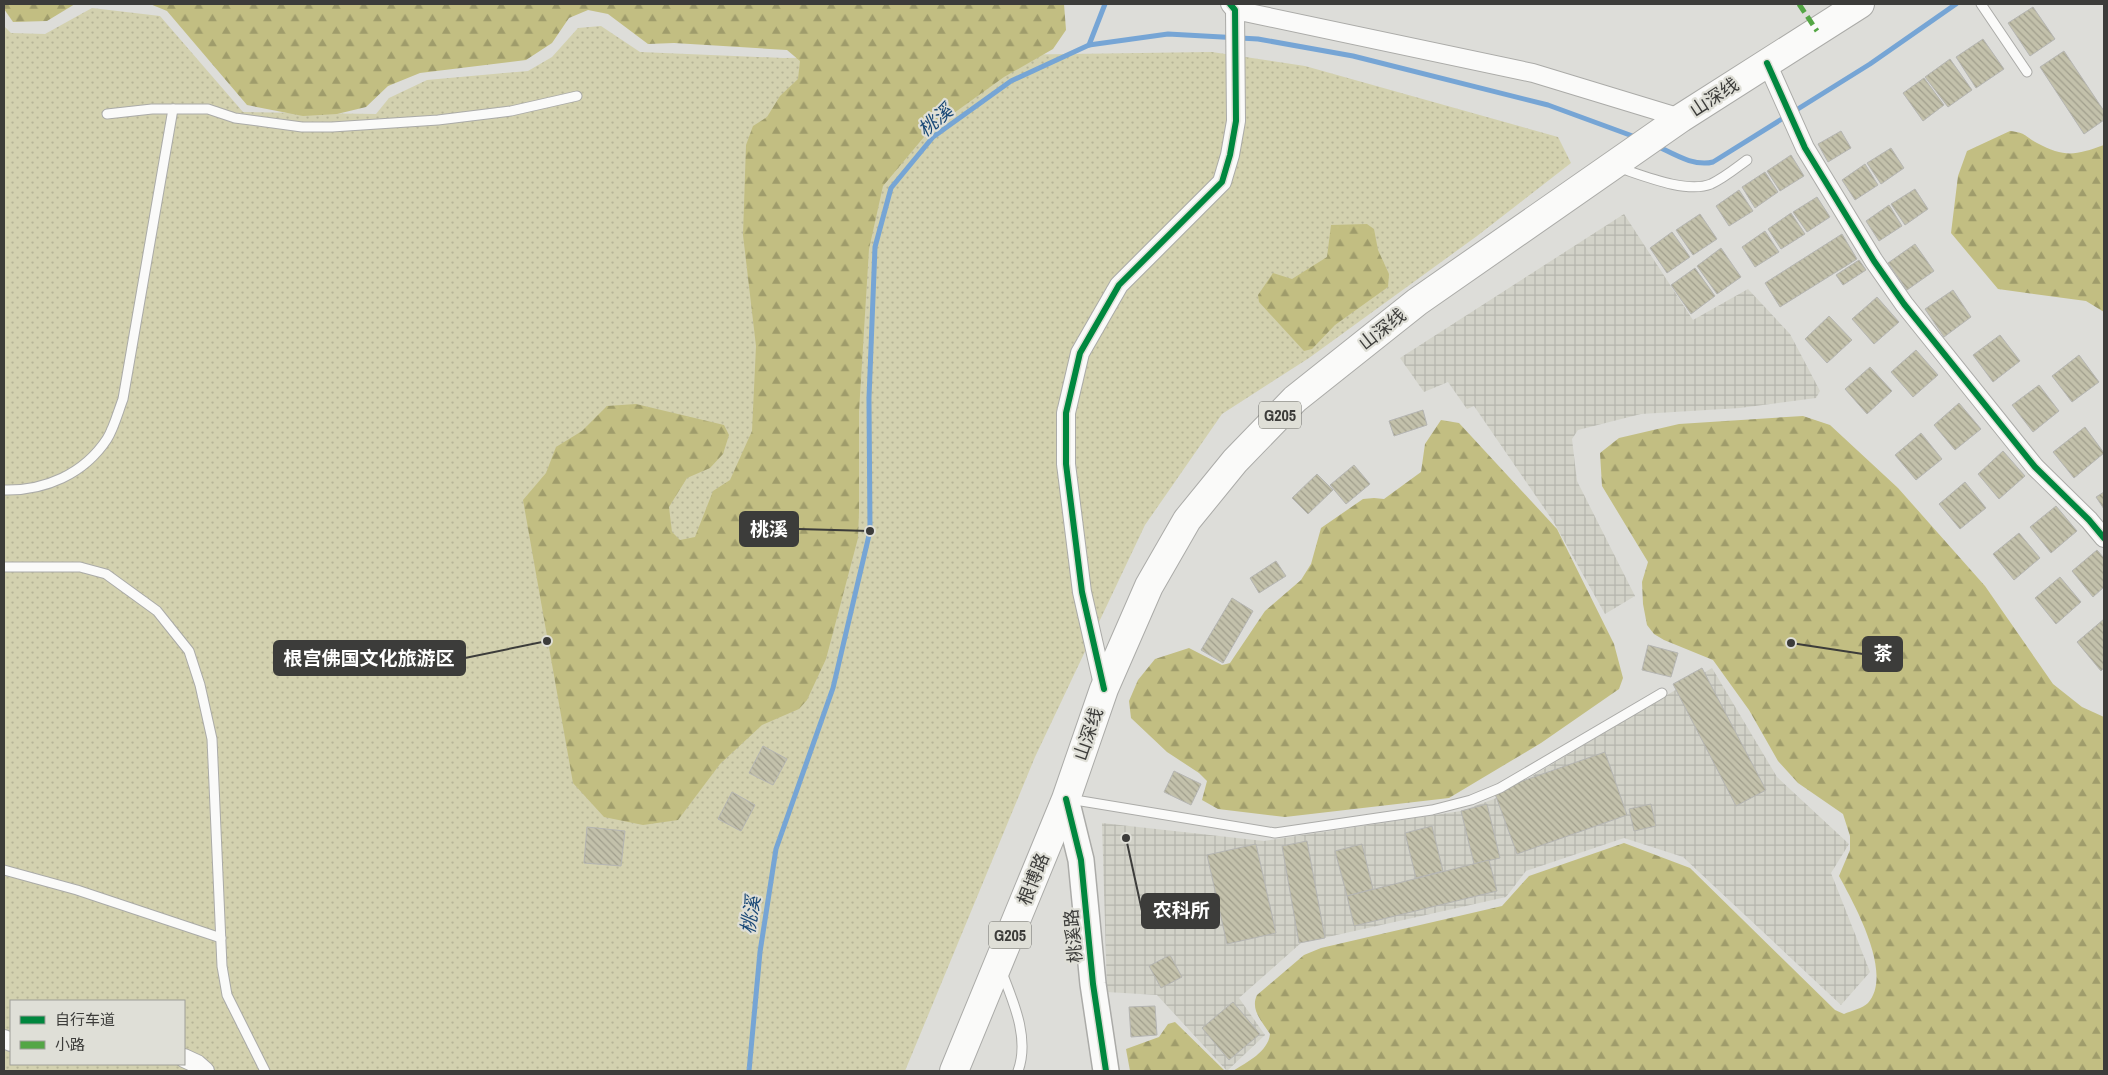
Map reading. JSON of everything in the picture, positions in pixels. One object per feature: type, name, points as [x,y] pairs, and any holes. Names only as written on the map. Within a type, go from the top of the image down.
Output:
[{"type":"highway","name":"山深线","points":[[1066,798],[1104,689],[1149,586],[1187,520],[1235,460],[1288,406],[1417,302],[1681,118],[1860,4]]},
{"type":"highway","name":"根博路","points":[[954,1071],[1066,798]]},
{"type":"street","points":[[1104,689],[1082,592],[1066,464],[1066,414],[1080,353],[1119,285],[1222,182],[1230,156],[1236,121],[1232,7],[1533,73],[1681,118]]},
{"type":"street","points":[[1767,63],[1805,148],[1874,262],[1904,304],[2035,467],[2089,520],[2104,538]]},
{"type":"street","name":"桃溪路","points":[[1066,798],[1081,860],[1093,984],[1106,1071]]},
{"type":"street","points":[[185,1058],[197,1064],[205,1071]]},
{"type":"lane","points":[[1981,4],[2027,72]]},
{"type":"lane","points":[[108,114],[152,109],[208,109],[235,118],[302,127],[332,127],[438,120],[512,111],[577,96]]},
{"type":"lane","points":[[4,490],[38,486],[64,478],[90,461],[108,438],[123,399],[173,109]]},
{"type":"lane","points":[[1612,166],[1660,181],[1700,186],[1712,184],[1747,160]]},
{"type":"lane","points":[[4,567],[80,567],[106,574],[157,611],[189,651],[200,685],[212,739],[222,966],[227,995],[265,1071]]},
{"type":"lane","points":[[1066,798],[1275,833],[1432,810],[1471,800],[1500,788],[1662,693]]},
{"type":"lane","points":[[4,870],[77,890],[221,938]]},
{"type":"lane","points":[[999,963],[1022,1030],[1021,1064],[1018,1071]]},
{"type":"shaded area","points":[[92,8],[160,16],[243,112],[376,114],[389,98],[427,80],[528,71],[552,57],[578,28],[601,26],[640,52],[783,58],[1212,52],[1305,66],[1558,137],[1571,163],[1477,236],[1309,358],[1222,414],[1145,525],[1035,757],[905,1071],[4,1071],[4,26],[11,33],[45,34]]},
{"type":"shaded area","points":[[1624,214],[1693,320],[1748,289],[1790,334],[1820,391],[1816,398],[1740,408],[1641,414],[1578,430],[1572,439],[1577,481],[1635,596],[1605,614],[1553,521],[1474,406],[1467,409],[1448,382],[1424,392],[1400,358]]},
{"type":"shaded area","points":[[1712,668],[1777,777],[1849,844],[1831,873],[1870,972],[1841,1005],[1683,857],[1624,838],[1526,871],[1506,897],[1301,943],[1239,998],[1265,1035],[1227,1071],[1157,995],[1107,992],[1102,823],[1264,841],[1461,811],[1494,799]]},
{"type":"green space","points":[[4,4],[75,4],[47,21],[13,22],[4,9]]},
{"type":"green space","points":[[150,4],[1064,4],[1066,30],[1053,49],[1004,77],[929,131],[883,186],[869,249],[859,412],[858,538],[826,659],[807,700],[799,709],[762,725],[720,764],[678,820],[643,825],[604,817],[573,783],[523,500],[546,473],[556,447],[582,431],[607,406],[636,404],[724,425],[729,435],[723,454],[710,468],[687,478],[669,507],[672,532],[680,540],[695,537],[713,491],[730,480],[752,431],[756,346],[743,235],[746,145],[753,126],[767,117],[780,96],[798,79],[800,61],[787,50],[674,43],[648,44],[608,14],[588,10],[569,18],[552,43],[526,60],[420,73],[388,86],[366,107],[337,114],[303,116],[247,105],[167,11]]},
{"type":"green space","points":[[2010,131],[2023,134],[2047,148],[2063,153],[2078,153],[2104,145],[2104,312],[2086,301],[1998,289],[1951,233],[1958,176],[1967,151]]},
{"type":"green space","points":[[1367,224],[1374,229],[1378,250],[1389,274],[1388,287],[1335,325],[1312,349],[1304,351],[1259,302],[1258,295],[1273,273],[1292,279],[1327,257],[1331,225]]},
{"type":"green space","points":[[1803,416],[1830,425],[1898,488],[1985,586],[2053,684],[2082,707],[2104,717],[2104,1071],[1233,1071],[1261,1051],[1270,1034],[1256,1011],[1255,1000],[1257,995],[1304,955],[1321,948],[1502,906],[1529,876],[1624,843],[1690,868],[1835,1010],[1844,1014],[1868,1003],[1875,990],[1877,975],[1869,939],[1854,904],[1839,876],[1850,850],[1850,836],[1843,814],[1798,783],[1778,761],[1749,710],[1713,660],[1664,640],[1654,634],[1647,625],[1643,604],[1642,582],[1648,562],[1602,486],[1600,453],[1619,438],[1679,424]]},
{"type":"green space","points":[[1441,420],[1459,423],[1557,529],[1614,644],[1623,678],[1619,689],[1541,743],[1449,798],[1285,817],[1218,809],[1202,800],[1207,781],[1199,773],[1167,752],[1131,718],[1129,701],[1138,680],[1155,659],[1189,648],[1222,665],[1230,663],[1265,611],[1301,580],[1311,564],[1321,528],[1363,499],[1384,499],[1421,472],[1425,444]]},
{"type":"green space","points":[[1175,1022],[1225,1071],[1130,1071],[1126,1049],[1159,1037],[1168,1024]]},
{"type":"building","points":[[2033,7],[2055,39],[2030,56],[2008,23]]},
{"type":"building","points":[[1983,39],[2004,69],[1976,88],[1956,57]]},
{"type":"building","points":[[2064,51],[2104,111],[2104,120],[2084,134],[2040,67]]},
{"type":"building","points":[[1950,59],[1972,90],[1948,107],[1925,77]]},
{"type":"building","points":[[1924,78],[1944,105],[1923,121],[1903,93]]},
{"type":"building","points":[[1841,131],[1851,148],[1828,162],[1818,144]]},
{"type":"building","points":[[1891,148],[1904,168],[1881,184],[1867,163]]},
{"type":"building","points":[[1791,155],[1804,176],[1780,191],[1767,171]]},
{"type":"building","points":[[1865,164],[1878,185],[1855,200],[1842,180]]},
{"type":"building","points":[[1765,172],[1778,192],[1755,208],[1742,187]]},
{"type":"building","points":[[1915,189],[1928,209],[1905,225],[1891,204]]},
{"type":"building","points":[[1739,190],[1753,211],[1729,226],[1716,206]]},
{"type":"building","points":[[1817,197],[1830,217],[1807,232],[1793,212]]},
{"type":"building","points":[[1889,205],[1902,226],[1879,241],[1866,221]]},
{"type":"building","points":[[1791,213],[1805,234],[1781,249],[1768,229]]},
{"type":"building","points":[[1700,214],[1717,239],[1693,255],[1676,230]]},
{"type":"building","points":[[1765,231],[1779,252],[1755,267],[1742,247]]},
{"type":"building","points":[[1672,232],[1690,257],[1667,273],[1650,248]]},
{"type":"building","points":[[1842,234],[1857,259],[1780,307],[1765,283]]},
{"type":"building","points":[[1915,244],[1934,271],[1907,290],[1888,263]]},
{"type":"building","points":[[1721,248],[1741,277],[1717,294],[1697,266]]},
{"type":"building","points":[[1859,260],[1866,270],[1843,285],[1836,275]]},
{"type":"building","points":[[1695,268],[1715,296],[1691,314],[1671,285]]},
{"type":"building","points":[[1953,290],[1971,317],[1944,337],[1925,309]]},
{"type":"building","points":[[1877,297],[1899,322],[1874,344],[1852,319]]},
{"type":"building","points":[[1829,316],[1852,340],[1827,363],[1805,339]]},
{"type":"building","points":[[2000,335],[2020,361],[1993,382],[1973,355]]},
{"type":"building","points":[[1916,350],[1938,375],[1913,397],[1891,372]]},
{"type":"building","points":[[2079,355],[2099,382],[2072,402],[2052,376]]},
{"type":"building","points":[[1870,367],[1892,391],[1867,414],[1845,389]]},
{"type":"building","points":[[2039,385],[2059,411],[2033,432],[2012,405]]},
{"type":"building","points":[[1959,403],[1981,429],[1955,450],[1934,425]]},
{"type":"building","points":[[1423,410],[1427,425],[1394,436],[1389,421]]},
{"type":"building","points":[[2085,427],[2104,453],[2074,478],[2053,452]]},
{"type":"building","points":[[1921,433],[1942,459],[1916,480],[1895,455]]},
{"type":"building","points":[[2003,451],[2025,476],[1999,499],[1978,474]]},
{"type":"building","points":[[1354,465],[1370,484],[1346,504],[1330,485]]},
{"type":"building","points":[[1317,474],[1333,490],[1308,514],[1292,498]]},
{"type":"building","points":[[1965,482],[1986,508],[1960,529],[1939,504]]},
{"type":"building","points":[[2104,492],[2104,509],[2096,497]]},
{"type":"building","points":[[2056,506],[2077,531],[2051,553],[2030,527]]},
{"type":"building","points":[[2019,533],[2040,558],[2014,580],[1993,554]]},
{"type":"building","points":[[2097,550],[2104,558],[2104,587],[2093,597],[2072,571]]},
{"type":"building","points":[[1276,561],[1286,576],[1259,593],[1250,578]]},
{"type":"building","points":[[2060,577],[2081,602],[2056,624],[2035,598]]},
{"type":"building","points":[[1232,598],[1253,611],[1223,663],[1201,650]]},
{"type":"building","points":[[2104,619],[2104,668],[2101,671],[2077,642]]},
{"type":"building","points":[[1648,645],[1678,653],[1671,677],[1642,670]]},
{"type":"building","points":[[1702,668],[1766,790],[1736,806],[1673,684]]},
{"type":"building","points":[[763,746],[787,759],[773,785],[749,773]]},
{"type":"building","points":[[1605,752],[1627,815],[1517,854],[1494,791]]},
{"type":"building","points":[[1174,771],[1201,784],[1191,805],[1164,792]]},
{"type":"building","points":[[732,792],[755,805],[741,831],[718,819]]},
{"type":"building","points":[[1487,804],[1500,858],[1474,864],[1461,811]]},
{"type":"building","points":[[1651,804],[1656,826],[1634,831],[1629,809]]},
{"type":"building","points":[[1432,826],[1443,871],[1416,878],[1405,833]]},
{"type":"building","points":[[587,827],[625,831],[621,866],[584,863]]},
{"type":"building","points":[[1307,841],[1325,938],[1299,943],[1282,846]]},
{"type":"building","points":[[1256,844],[1276,933],[1227,944],[1207,855]]},
{"type":"building","points":[[1362,844],[1373,889],[1347,896],[1335,851]]},
{"type":"building","points":[[1489,860],[1497,891],[1354,926],[1347,896]]},
{"type":"building","points":[[1170,955],[1182,977],[1161,988],[1149,966]]},
{"type":"building","points":[[1233,1002],[1260,1034],[1229,1060],[1202,1028]]},
{"type":"building","points":[[1155,1006],[1157,1035],[1131,1037],[1129,1007]]},
{"type":"waterway","points":[[1089,45],[1105,4]]},
{"type":"waterway","points":[[1657,146],[1691,161],[1699,163],[1713,162],[1870,64],[1956,4]]},
{"type":"waterway","name":"桃溪","points":[[749,1071],[760,952],[776,849],[833,688],[870,531],[869,398],[875,247],[891,188],[933,137],[1011,81],[1089,45],[1168,34],[1258,39],[1353,56],[1548,105],[1638,138]]},
{"type":"marked path","points":[[1799,4],[1817,31]]},
{"type":"cycle path","points":[[1104,689],[1082,592],[1066,464],[1066,413],[1080,353],[1119,285],[1222,182],[1230,155],[1236,121],[1235,10],[1230,4]]},
{"type":"cycle path","points":[[1767,63],[1805,148],[1874,261],[1904,304],[2035,467],[2089,520],[2104,538]]},
{"type":"cycle path","points":[[1066,799],[1081,860],[1093,984],[1106,1071]]},
{"type":"place","name":"桃溪","points":[[870,531]]},
{"type":"place","name":"根宫佛国文化旅游区","points":[[547,641]]},
{"type":"place","name":"茶","points":[[1791,643]]},
{"type":"place","name":"农科所","points":[[1126,838]]}]
